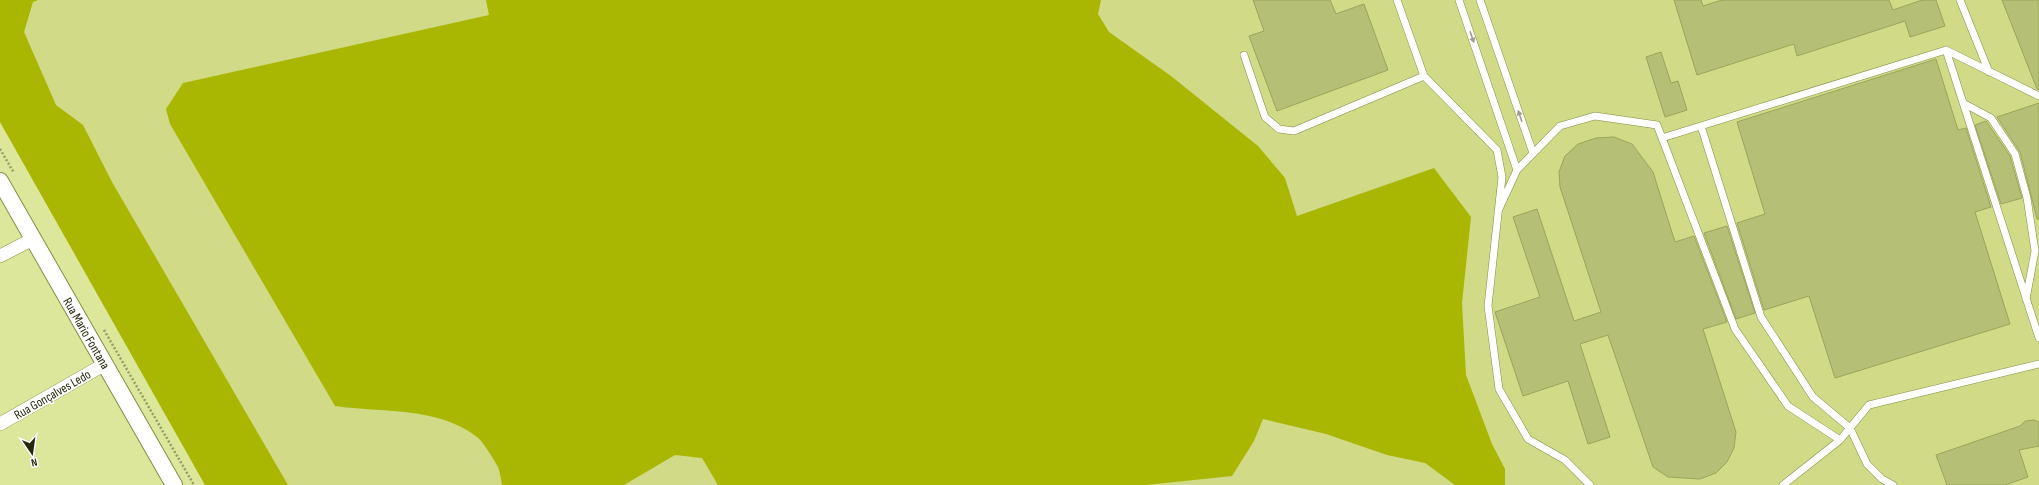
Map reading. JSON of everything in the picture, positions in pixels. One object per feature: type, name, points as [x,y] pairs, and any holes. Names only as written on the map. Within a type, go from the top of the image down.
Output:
[{"type":"street","name":"Rua Mario Fontana","points":[[0,181],[174,485]]},
{"type":"street","points":[[0,256],[33,239]]},
{"type":"street","name":"Rua Gonçalves Ledo","points":[[0,424],[105,364]]},
{"type":"lane","points":[[1397,0],[1424,76],[1497,150],[1502,177],[1488,306],[1499,389],[1528,439],[1565,460],[1590,485]]},
{"type":"lane","points":[[1460,0],[1517,170]]},
{"type":"lane","points":[[1960,0],[1989,72]]},
{"type":"lane","points":[[1482,1],[1533,153]]},
{"type":"lane","points":[[1946,50],[2026,302],[2039,338]]},
{"type":"lane","points":[[1662,138],[1946,50],[2039,96]]},
{"type":"lane","points":[[1244,55],[1264,118],[1279,129],[1294,131],[1424,76]]},
{"type":"lane","points":[[1963,103],[1991,118],[2015,154],[2027,198],[2035,251],[2026,302]]},
{"type":"lane","points":[[1498,211],[1517,170],[1560,126],[1595,116],[1657,125],[1735,329],[1788,406],[1840,440]]},
{"type":"lane","points":[[1701,126],[1761,317],[1813,397],[1850,428],[1867,464],[1881,482],[1893,485]]},
{"type":"lane","points":[[1783,485],[1840,440],[1869,405],[2039,364]]},
{"type":"shaded area","points":[[0,0],[2039,0],[2039,485],[205,485],[0,122]]},
{"type":"green space","points":[[0,0],[38,0],[33,2],[24,32],[56,105],[83,125],[112,182],[288,485],[205,485],[0,122]]},
{"type":"green space","points":[[486,0],[1101,0],[1098,14],[1109,32],[1171,76],[1258,146],[1285,178],[1297,216],[1434,168],[1471,217],[1462,303],[1466,375],[1492,444],[1505,469],[1505,485],[1455,485],[1425,463],[1387,455],[1326,434],[1263,419],[1254,441],[1232,476],[1146,485],[718,485],[702,458],[675,455],[624,485],[502,485],[498,467],[485,446],[477,437],[461,427],[445,420],[409,412],[335,406],[170,124],[166,109],[183,83],[489,15]]},
{"type":"building","points":[[1253,0],[1330,0],[1336,14],[1364,4],[1388,70],[1277,111],[1249,36],[1264,31]]},
{"type":"building","points":[[1674,0],[1701,0],[1703,6],[1722,0],[1889,0],[1893,10],[1922,0],[1936,0],[1945,26],[1910,37],[1905,21],[1797,56],[1794,44],[1697,75]]},
{"type":"building","points":[[2002,0],[2039,0],[2039,90],[2037,89]]},
{"type":"building","points":[[1661,52],[1671,83],[1678,81],[1687,110],[1665,117],[1646,57]]},
{"type":"building","points":[[1936,59],[1958,130],[1966,128],[1991,207],[1975,212],[2010,324],[1835,378],[1809,296],[1764,310],[1737,223],[1765,214],[1737,122]]},
{"type":"building","points":[[2039,103],[2039,219],[2037,219],[2020,152],[1997,117]]},
{"type":"building","points":[[1986,121],[2010,156],[2022,198],[2001,204],[1975,125]]},
{"type":"building","points":[[1614,137],[1632,144],[1653,172],[1675,242],[1694,236],[1727,322],[1703,329],[1736,432],[1734,448],[1727,462],[1716,473],[1700,479],[1668,477],[1653,467],[1608,335],[1580,344],[1610,437],[1588,444],[1568,381],[1523,396],[1495,312],[1540,297],[1513,217],[1537,209],[1574,321],[1601,312],[1560,187],[1559,172],[1565,156],[1578,144],[1596,138]]},
{"type":"building","points":[[1727,226],[1755,313],[1736,319],[1704,233]]},
{"type":"building","points":[[2034,420],[2039,422],[2039,446],[2019,450],[2028,477],[2005,485],[1947,485],[1936,455],[2020,426],[2025,421]]}]
